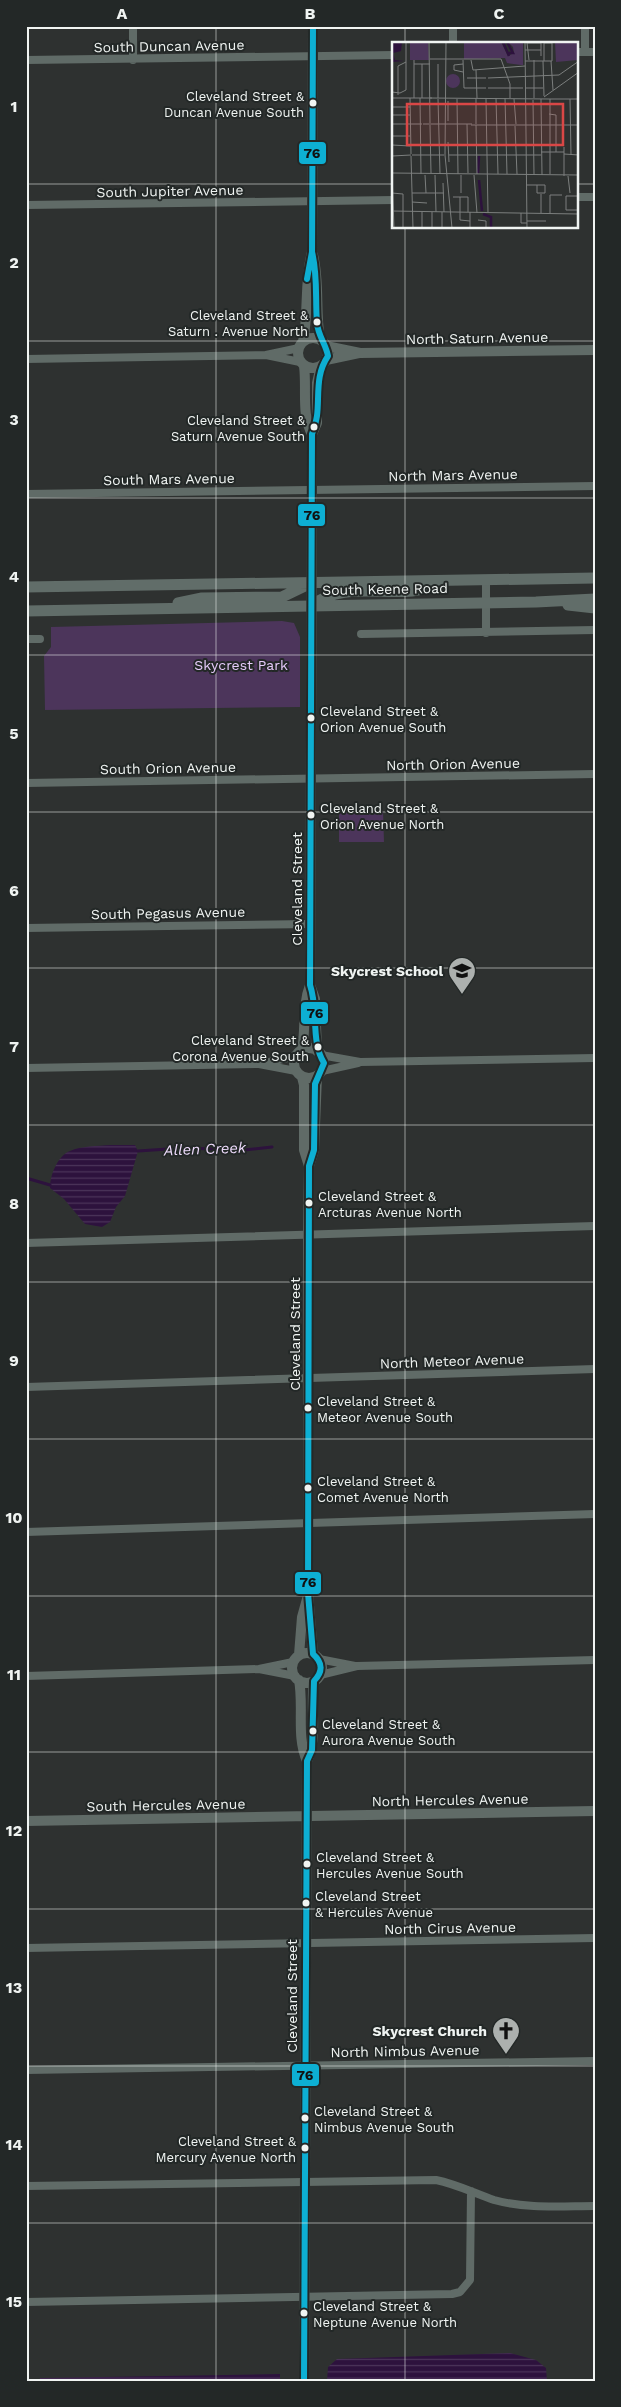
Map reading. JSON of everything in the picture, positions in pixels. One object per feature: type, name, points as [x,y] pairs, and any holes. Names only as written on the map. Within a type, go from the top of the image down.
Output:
[{"type":"main road","name":"South Keene Road","points":[[26,587],[595,578]]},
{"type":"main road","points":[[311,606],[320,599],[340,592],[413,591],[457,580]]},
{"type":"main road","points":[[155,608],[202,598],[282,597],[295,593],[311,583]]},
{"type":"main road","points":[[536,602],[584,592],[595,592]]},
{"type":"main road","name":"South Keene Road","points":[[26,611],[536,602],[595,599]]},
{"type":"main road","points":[[536,602],[595,608]]},
{"type":"street","points":[[133,26],[133,60]]},
{"type":"street","points":[[302,364],[301,345],[307,323],[307,270],[312,252],[313,26]]},
{"type":"street","points":[[453,26],[453,42]]},
{"type":"street","points":[[585,26],[581,52],[595,52]]},
{"type":"street","name":"South Duncan Avenue","points":[[26,60],[392,55]]},
{"type":"street","points":[[578,197],[595,197]]},
{"type":"street","name":"South Jupiter Avenue","points":[[26,205],[392,200]]},
{"type":"street","points":[[266,355],[313,368],[324,363],[323,343],[317,323],[317,271],[312,252]]},
{"type":"street","points":[[26,359],[266,355],[301,345],[312,338],[323,343]]},
{"type":"street","name":"North Saturn Avenue","points":[[323,343],[360,353]]},
{"type":"street","name":"North Saturn Avenue","points":[[324,363],[360,353],[595,350]]},
{"type":"street","name":"Cleveland Street","points":[[299,1053],[304,1037],[305,999],[310,985],[312,434],[317,423],[317,383],[324,363]]},
{"type":"street","name":"Cleveland Street","points":[[302,364],[307,384],[306,423],[312,434]]},
{"type":"street","name":"North Mars Avenue","points":[[312,490],[595,486]]},
{"type":"street","name":"South Mars Avenue","points":[[26,494],[312,490]]},
{"type":"street","points":[[486,579],[486,633]]},
{"type":"street","points":[[361,634],[595,630]]},
{"type":"street","points":[[26,639],[40,639]]},
{"type":"street","name":"North Orion Avenue","points":[[311,778],[595,774]]},
{"type":"street","name":"South Orion Avenue","points":[[26,783],[311,778]]},
{"type":"street","name":"South Pegasus Avenue","points":[[26,928],[311,924]]},
{"type":"street","name":"Cleveland Street","points":[[310,985],[315,999],[319,1053]]},
{"type":"street","points":[[26,1068],[259,1064],[299,1053],[309,1048],[319,1053],[360,1062],[595,1058]]},
{"type":"street","points":[[299,1053],[294,1063],[299,1074]]},
{"type":"street","points":[[319,1053],[324,1063],[319,1074]]},
{"type":"street","points":[[259,1064],[299,1074],[319,1074],[360,1062]]},
{"type":"street","name":"Cleveland Street","points":[[299,1074],[304,1085],[304,1150],[309,1166]]},
{"type":"street","name":"Cleveland Street","points":[[316,1656],[308,1593],[308,1234],[309,1166],[314,1150],[319,1074]]},
{"type":"street","points":[[26,1244],[595,1226]]},
{"type":"street","name":"North Meteor Avenue","points":[[26,1387],[595,1369]]},
{"type":"street","points":[[26,1532],[595,1514]]},
{"type":"street","name":"Cleveland Street","points":[[296,1658],[302,1617],[308,1593]]},
{"type":"street","points":[[316,1656],[322,1668],[317,1678]]},
{"type":"street","points":[[26,1676],[259,1669],[296,1658],[316,1656],[357,1666],[595,1660]]},
{"type":"street","points":[[296,1658],[297,1678]]},
{"type":"street","points":[[259,1669],[297,1678],[306,1683],[357,1666]]},
{"type":"street","name":"Cleveland Street","points":[[297,1678],[302,1697],[302,1750],[307,1761]]},
{"type":"street","name":"Cleveland Street","points":[[304,2381],[307,1761],[312,1750],[312,1697],[317,1678]]},
{"type":"street","name":"North Hercules Avenue","points":[[306,1816],[595,1811]]},
{"type":"street","name":"South Hercules Avenue","points":[[26,1821],[306,1816]]},
{"type":"street","name":"North Cirus Avenue","points":[[26,1948],[595,1938]]},
{"type":"street","name":"North Nimbus Avenue","points":[[26,2070],[595,2061]]},
{"type":"street","points":[[26,2186],[436,2180],[451,2183],[495,2200],[517,2204],[595,2206]]},
{"type":"street","points":[[26,2302],[452,2294],[460,2292],[470,2280],[471,2191]]},
{"type":"green space","name":"Skycrest Park","points":[[282,621],[294,623],[300,637],[300,707],[45,710],[44,656],[51,647],[51,627]]},
{"type":"green space","points":[[383,811],[384,842],[339,842],[339,812]]},
{"type":"shaded area","points":[[135,1145],[138,1151],[125,1196],[116,1207],[110,1222],[102,1227],[85,1224],[64,1199],[50,1188],[51,1178],[61,1157],[70,1151],[84,1147]]},
{"type":"shaded area","points":[[510,2353],[536,2360],[546,2368],[547,2381],[327,2381],[328,2367],[337,2359]]},
{"type":"shaded area","points":[[280,2374],[280,2381],[39,2381],[40,2378]]},
{"type":"waterway","name":"Allen Creek","points":[[138,1151],[183,1148],[244,1150],[272,1147]]},
{"type":"waterway","name":"Allen Creek","points":[[26,1178],[50,1185]]},
{"type":"transit line","name":"76","points":[[307,279],[312,252],[313,26]]},
{"type":"transit line","name":"76","points":[[304,2381],[307,1761],[312,1750],[314,1681],[321,1668],[319,1661],[313,1654],[308,1593],[309,1166],[314,1150],[315,1084],[324,1063],[317,1045],[313,995],[310,985],[312,434],[317,414],[320,375],[328,356],[318,328],[315,270],[312,252]]},
{"type":"place","name":"Cleveland Street & Duncan Avenue South","points":[[313,103]]},
{"type":"place","name":"Cleveland Street & Saturn . Avenue North","points":[[317,322]]},
{"type":"place","name":"Cleveland Street & Saturn Avenue South","points":[[314,427]]},
{"type":"place","name":"Cleveland Street & Orion Avenue South","points":[[311,718]]},
{"type":"place","name":"Cleveland Street & Orion Avenue North","points":[[311,815]]},
{"type":"place","name":"Skycrest School","points":[[462,995]]},
{"type":"place","name":"Cleveland Street & Corona Avenue South","points":[[318,1047]]},
{"type":"place","name":"Cleveland Street & Arcturas Avenue North","points":[[309,1203]]},
{"type":"place","name":"Cleveland Street & Meteor Avenue South","points":[[308,1408]]},
{"type":"place","name":"Cleveland Street & Comet Avenue North","points":[[308,1488]]},
{"type":"place","name":"Cleveland Street & Aurora Avenue South","points":[[313,1731]]},
{"type":"place","name":"Cleveland Street & Hercules Avenue South","points":[[307,1864]]},
{"type":"place","name":"Cleveland Street & Hercules Avenue","points":[[306,1903]]},
{"type":"place","name":"Skycrest Church","points":[[506,2055]]},
{"type":"place","name":"Cleveland Street & Nimbus Avenue South","points":[[305,2118]]},
{"type":"place","name":"Cleveland Street & Mercury Avenue North","points":[[305,2148]]},
{"type":"place","name":"Cleveland Street & Neptune Avenue North","points":[[304,2313]]}]
